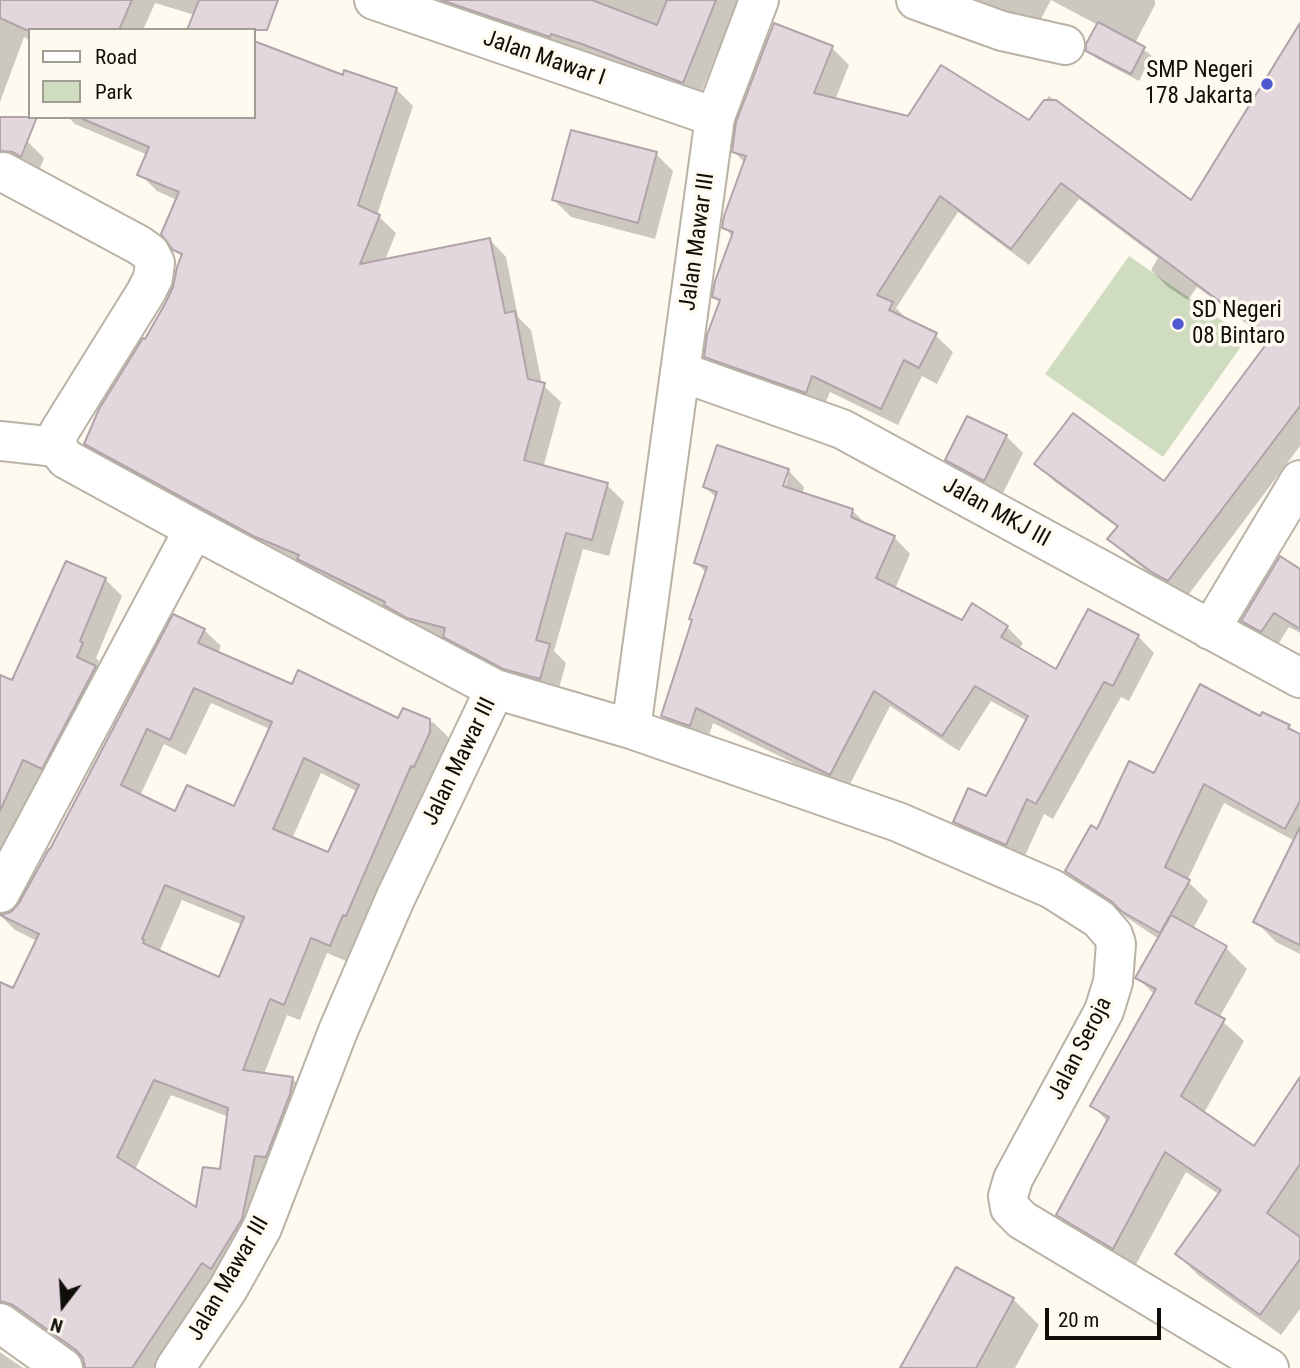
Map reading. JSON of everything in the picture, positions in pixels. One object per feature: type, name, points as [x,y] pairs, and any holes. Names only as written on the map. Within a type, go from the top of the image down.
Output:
[{"type":"street","name":"Jalan Mawar I","points":[[374,0],[715,117]]},
{"type":"street","name":"Jalan Mawar III","points":[[174,1368],[228,1289],[262,1228],[338,1031],[395,899],[495,689],[631,729],[715,117],[760,0]]},
{"type":"street","points":[[916,0],[990,27],[1065,45]]},
{"type":"street","points":[[3,172],[139,245],[150,253],[155,264],[153,278],[146,292],[60,432],[56,447]]},
{"type":"street","name":"Jalan MKJ III","points":[[681,372],[842,429],[1300,678]]},
{"type":"street","points":[[0,441],[56,447],[66,458],[194,529],[495,689]]},
{"type":"street","points":[[1210,630],[1300,480]]},
{"type":"street","points":[[0,894],[194,529]]},
{"type":"street","name":"Jalan Seroja","points":[[631,729],[898,822],[1052,889],[1099,919],[1116,944],[1113,982],[1104,1011],[1013,1179],[1008,1196],[1010,1208],[1022,1220],[1269,1368]]},
{"type":"street","points":[[0,1323],[63,1368]]},
{"type":"green space","points":[[1129,256],[1247,338],[1163,457],[1045,374]]},
{"type":"building","points":[[0,0],[132,0],[120,28],[26,30],[0,18]]},
{"type":"building","points":[[199,0],[278,0],[267,30],[188,28]]},
{"type":"building","points":[[441,0],[592,0],[657,25],[667,0],[716,0],[683,83],[582,44],[551,34],[550,37]]},
{"type":"building","points":[[1098,22],[1145,47],[1131,74],[1086,51],[1086,44]]},
{"type":"building","points":[[774,23],[833,46],[814,93],[908,116],[941,65],[1029,120],[1044,100],[1056,100],[1191,200],[1300,23],[1300,406],[1168,581],[1107,539],[1118,526],[1034,464],[1073,413],[1164,481],[1270,339],[1061,183],[1011,249],[940,196],[877,295],[893,302],[889,310],[937,333],[919,368],[904,360],[881,409],[812,376],[806,393],[704,357],[707,335],[720,300],[712,297],[715,281],[733,232],[722,228],[724,216],[746,156],[732,152],[736,122]]},
{"type":"building","points":[[256,42],[343,75],[344,70],[397,88],[358,205],[380,215],[360,264],[490,238],[505,313],[515,311],[528,379],[545,383],[524,460],[608,483],[592,540],[566,533],[536,640],[550,644],[540,679],[503,669],[443,637],[445,628],[407,618],[384,605],[385,602],[297,559],[299,555],[253,536],[84,444],[99,409],[166,302],[182,254],[173,250],[161,234],[179,192],[137,175],[149,147],[83,119],[256,119]]},
{"type":"building","points":[[0,117],[36,119],[21,157],[13,152],[0,151]]},
{"type":"building","points":[[571,130],[657,152],[638,223],[552,200]]},
{"type":"building","points":[[967,416],[1007,435],[984,481],[945,460]]},
{"type":"building","points":[[717,445],[789,469],[783,486],[853,509],[851,517],[895,536],[876,578],[962,620],[972,603],[1008,626],[1001,637],[1056,669],[1088,609],[1139,635],[1113,686],[1104,682],[1036,804],[1027,799],[1006,845],[953,822],[968,788],[986,796],[1028,716],[975,686],[942,736],[874,691],[830,775],[696,708],[690,726],[661,716],[707,567],[694,563],[717,492],[703,487]]},
{"type":"building","points":[[1280,556],[1300,569],[1300,629],[1274,613],[1261,632],[1241,621]]},
{"type":"building","points":[[66,561],[106,578],[80,641],[83,643],[77,657],[96,666],[42,769],[23,760],[0,811],[0,675],[12,680]]},
{"type":"building","points":[[173,614],[205,629],[198,643],[292,684],[298,670],[398,718],[403,708],[430,719],[430,732],[414,767],[411,766],[346,916],[343,915],[330,946],[311,938],[284,1005],[270,999],[243,1070],[293,1077],[290,1094],[266,1157],[255,1156],[242,1219],[211,1269],[202,1263],[132,1368],[85,1368],[83,1358],[76,1350],[13,1305],[0,1301],[0,982],[13,988],[39,934],[0,915],[11,912],[19,903]],"holes":[[[194,688],[272,722],[234,806],[187,785],[175,811],[121,785],[147,729],[170,740]],[[304,758],[359,785],[328,852],[273,829]],[[165,885],[244,917],[219,977],[143,943],[142,939]],[[154,1080],[228,1108],[220,1169],[203,1167],[196,1207],[117,1157]]]},
{"type":"building","points":[[1200,684],[1260,716],[1262,712],[1290,725],[1288,728],[1300,734],[1300,801],[1285,829],[1204,784],[1165,867],[1190,880],[1160,933],[1121,911],[1111,901],[1065,871],[1091,825],[1097,829],[1129,761],[1154,773]]},
{"type":"building","points":[[1300,827],[1300,945],[1253,922]]},
{"type":"building","points":[[1171,915],[1227,946],[1195,1003],[1225,1019],[1181,1096],[1254,1146],[1300,1077],[1300,1164],[1267,1213],[1300,1237],[1300,1259],[1260,1315],[1175,1254],[1221,1190],[1165,1152],[1113,1249],[1056,1215],[1109,1117],[1090,1106],[1156,989],[1135,978]]},
{"type":"building","points":[[956,1267],[1014,1298],[976,1368],[900,1368]]},
{"type":"place","name":"SMP Negeri 178 Jakarta","points":[[1267,84]]},
{"type":"place","name":"SD Negeri 08 Bintaro","points":[[1178,324]]}]
